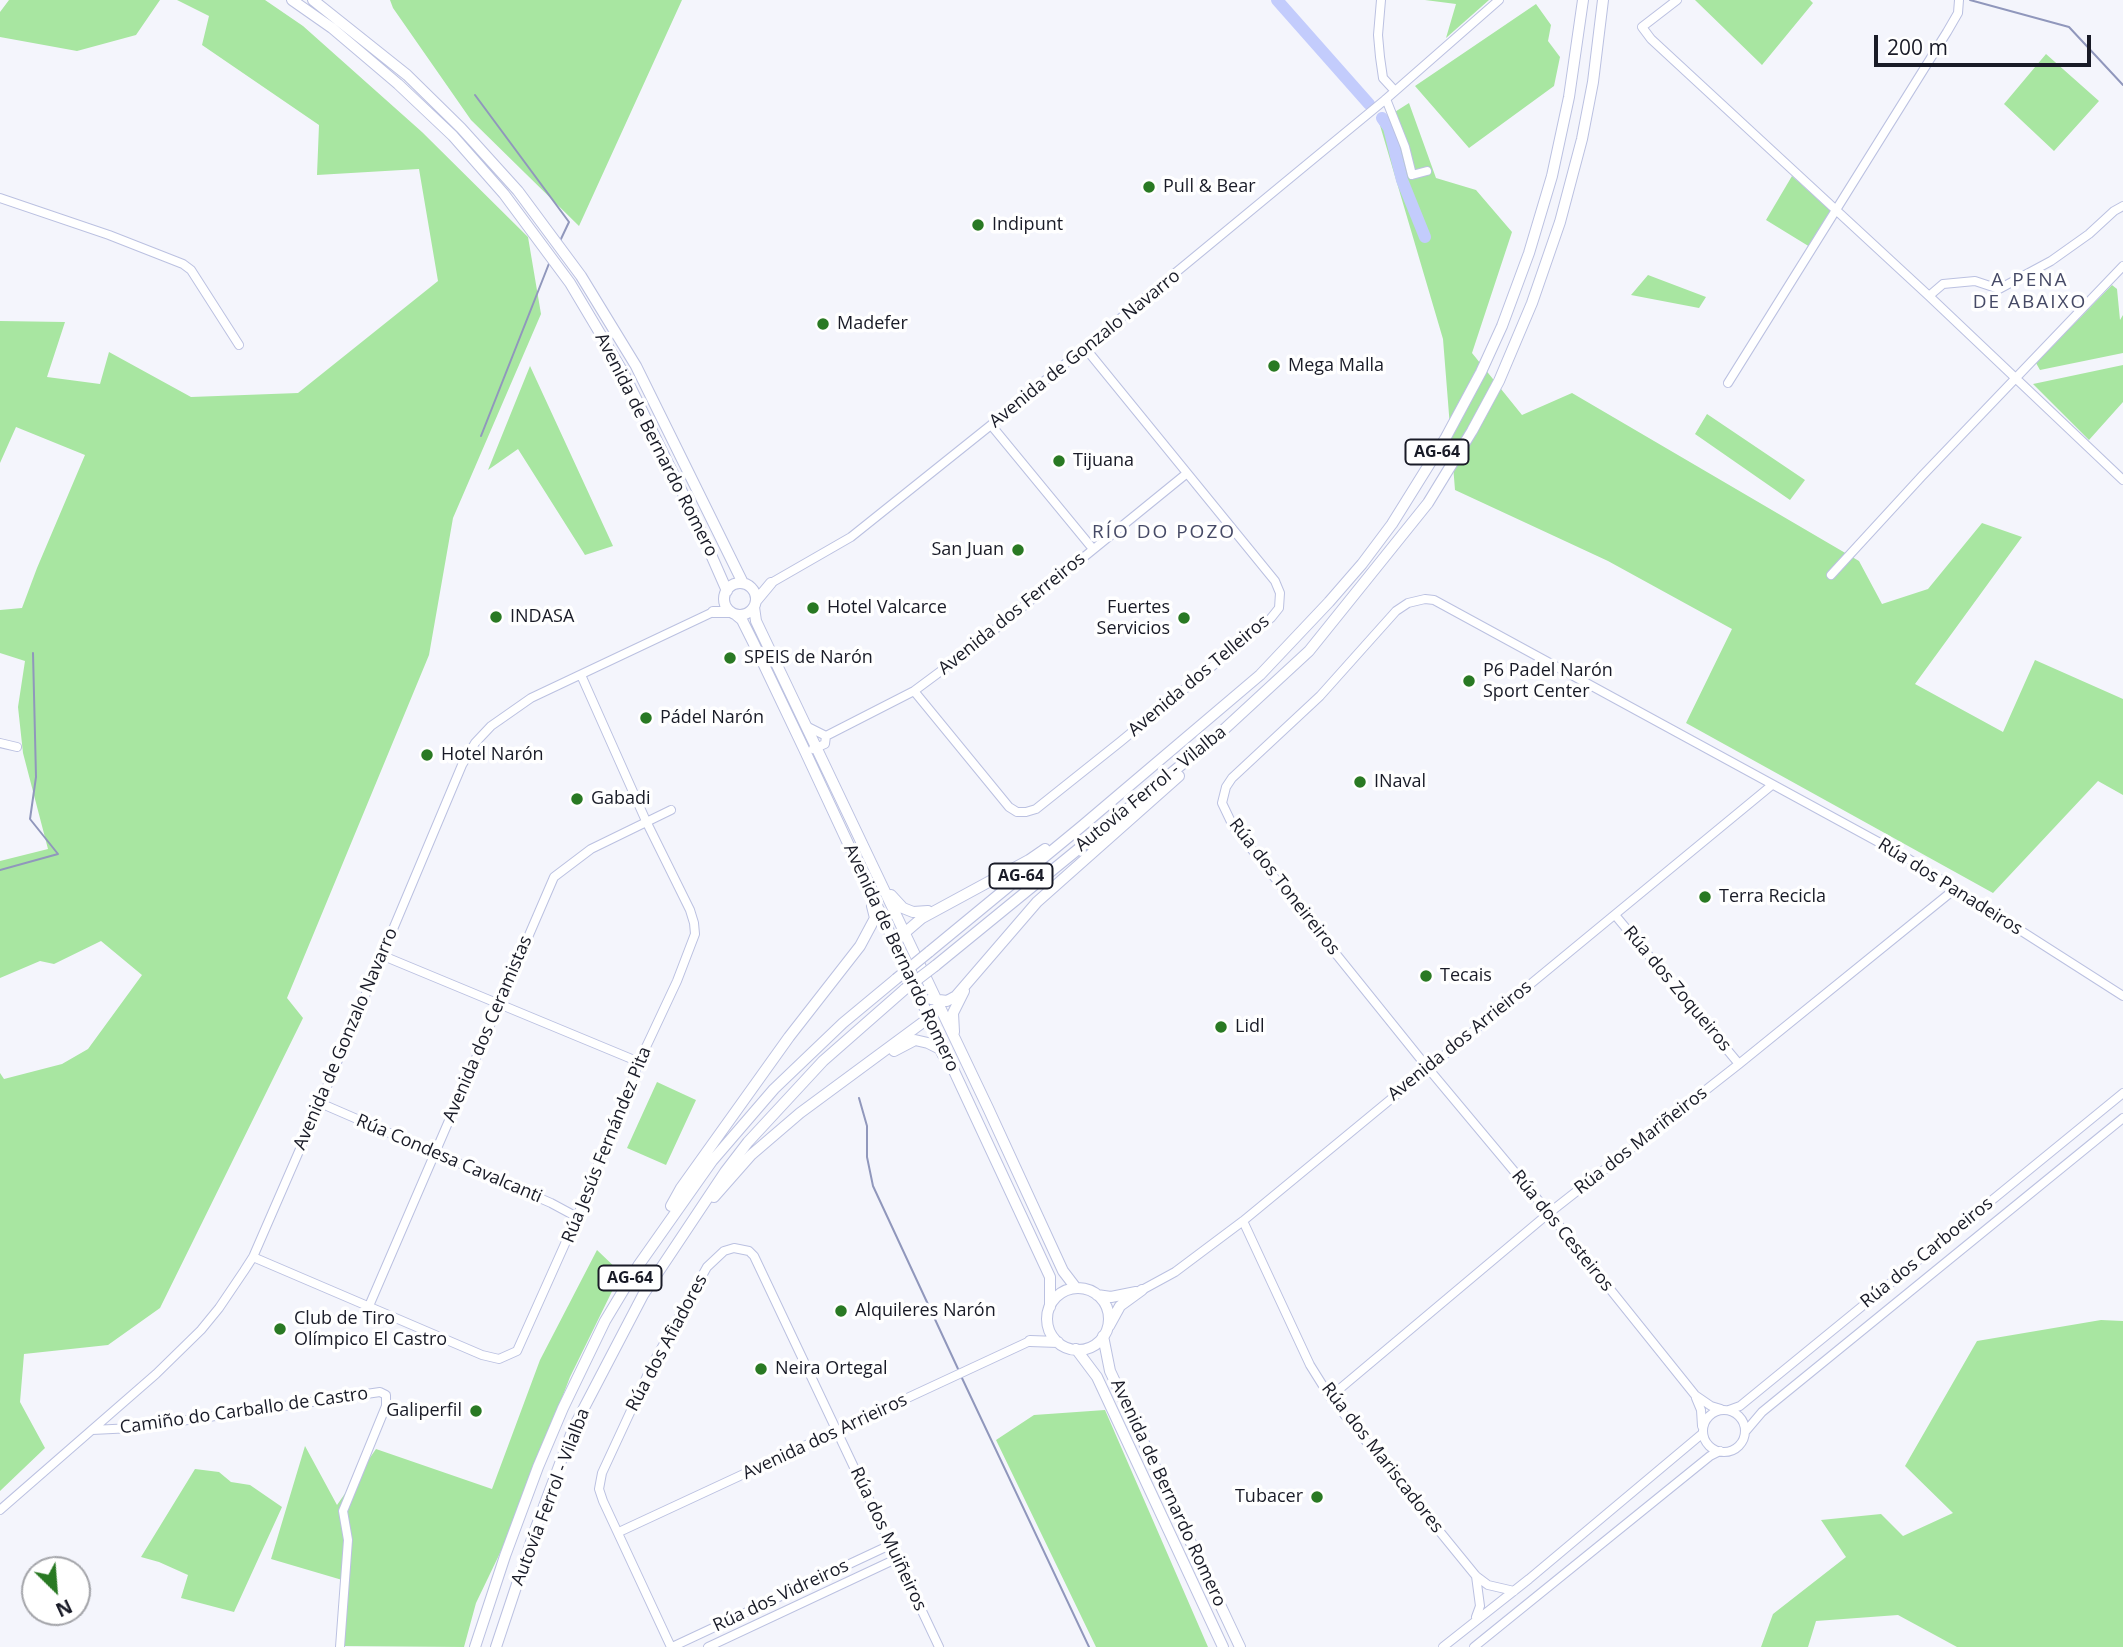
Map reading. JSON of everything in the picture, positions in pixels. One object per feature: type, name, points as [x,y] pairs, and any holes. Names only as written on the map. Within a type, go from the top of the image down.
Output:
[{"type":"highway","name":"Avenida de Bernardo Romero","points":[[292,0],[342,36],[453,136],[504,194],[562,272],[623,372],[694,516],[725,596]]},
{"type":"highway","name":"Avenida de Bernardo Romero","points":[[313,0],[407,75],[461,128],[518,191],[581,276],[636,366],[747,585]]},
{"type":"highway","name":"Autovía Ferrol - Vilalba","points":[[475,1647],[505,1556],[548,1443],[605,1321],[638,1266],[712,1161],[774,1089],[842,1023],[1260,675],[1362,564],[1392,524],[1445,439],[1481,372],[1502,326],[1529,253],[1552,176],[1569,97],[1583,0]]},
{"type":"highway","name":"Autovía Ferrol - Vilalba","points":[[496,1647],[535,1530],[573,1429],[643,1295],[725,1172],[772,1114],[823,1062],[905,989],[1219,735],[1309,651],[1428,503],[1472,431],[1511,355],[1532,303],[1560,222],[1582,139],[1593,82],[1602,0]]},
{"type":"highway","points":[[713,612],[732,585],[771,583]]},
{"type":"highway","points":[[713,612],[744,615],[771,583]]},
{"type":"highway","points":[[747,585],[756,594],[755,604]]},
{"type":"highway","points":[[725,596],[733,613]]},
{"type":"highway","name":"Avenida de Bernardo Romero","points":[[755,604],[756,621],[875,871],[928,1017],[1050,1277],[1050,1307]]},
{"type":"highway","name":"Avenida de Bernardo Romero","points":[[733,613],[742,620],[863,877],[933,997],[1063,1271],[1076,1288]]},
{"type":"highway","points":[[919,996],[947,1001],[956,996],[1037,902],[1215,745],[1267,696],[1309,651]]},
{"type":"highway","points":[[860,946],[885,934],[900,939],[934,910],[1029,860],[1113,800]]},
{"type":"highway","points":[[875,871],[903,908],[913,912],[934,910]]},
{"type":"highway","points":[[638,1266],[681,1188],[789,1037],[860,946],[875,918],[863,877]]},
{"type":"highway","points":[[967,985],[953,1013],[953,1028],[971,1074]]},
{"type":"highway","points":[[683,1233],[751,1155],[928,1017],[933,997]]},
{"type":"highway","points":[[838,1085],[915,1040],[928,1042],[940,1049],[957,1078]]},
{"type":"highway","points":[[1030,1341],[1047,1319],[1050,1307],[1060,1293],[1076,1288],[1086,1289],[1097,1295],[1107,1310],[1105,1332]]},
{"type":"highway","points":[[1097,1295],[1129,1295],[1142,1290]]},
{"type":"highway","points":[[1030,1341],[1058,1342],[1076,1349],[1091,1346],[1105,1332],[1120,1306],[1142,1290]]},
{"type":"highway","points":[[1047,1319],[1052,1336],[1058,1342]]},
{"type":"highway","name":"Avenida de Bernardo Romero","points":[[1105,1332],[1110,1371],[1240,1647]]},
{"type":"highway","name":"Avenida de Bernardo Romero","points":[[1076,1349],[1097,1377],[1223,1647]]},
{"type":"street","points":[[1381,0],[1378,35],[1383,78],[1395,91]]},
{"type":"street","name":"Avenida de Gonzalo Navarro","points":[[771,583],[851,537],[992,425],[1386,99],[1499,0]]},
{"type":"street","points":[[1677,0],[1642,27],[1646,33],[2123,480]]},
{"type":"street","points":[[1728,383],[1947,32],[1958,13],[1959,0]]},
{"type":"street","points":[[1386,99],[1405,147],[1412,175],[1427,171]]},
{"type":"street","points":[[0,198],[183,264],[191,271],[239,345]]},
{"type":"street","points":[[1929,296],[1943,284],[1975,281],[1999,289],[2051,261],[2123,206]]},
{"type":"street","points":[[1831,575],[2123,266]]},
{"type":"street","name":"Avenida dos Telleiros","points":[[914,691],[1009,807],[1017,812],[1026,812],[1036,809],[1077,776],[1271,618],[1279,608],[1280,593],[1275,581],[1086,349]]},
{"type":"street","points":[[992,425],[1093,549]]},
{"type":"street","name":"Avenida dos Ferreiros","points":[[826,736],[914,691],[972,649],[1186,474]]},
{"type":"street","name":"Rúa dos Toneireiros","points":[[1427,1067],[1234,826],[1222,803],[1226,787],[1232,778],[1321,696],[1396,611],[1408,603],[1425,599],[1453,608],[1772,785]]},
{"type":"street","name":"Avenida de Gonzalo Navarro","points":[[0,1510],[156,1374],[201,1330],[223,1303],[253,1257],[462,765],[475,743],[511,711],[551,688],[713,612]]},
{"type":"street","name":"Rúa Jesús Fernández Pita","points":[[253,1257],[482,1355],[499,1359],[517,1351],[577,1217],[639,1062],[677,981],[695,934],[690,910],[646,821],[582,675]]},
{"type":"street","points":[[804,748],[818,748],[825,744],[826,736],[808,727]]},
{"type":"street","points":[[0,743],[17,747]]},
{"type":"street","name":"Rúa dos Panadeiros","points":[[1772,785],[1904,856],[2123,996]]},
{"type":"street","name":"Avenida dos Arrieiros","points":[[1142,1290],[1175,1272],[1242,1220],[1772,785]]},
{"type":"street","name":"Avenida dos Ceramistas","points":[[369,1306],[554,877],[591,849],[671,810]]},
{"type":"street","name":"Rúa dos Mariñeiros","points":[[1330,1397],[1549,1213],[1955,889]]},
{"type":"street","name":"Rúa dos Zoqueiros","points":[[1615,915],[1739,1064]]},
{"type":"street","points":[[381,955],[639,1062]]},
{"type":"street","name":"Rúa dos Cesteiros","points":[[1427,1067],[1695,1395],[1710,1406],[1725,1410]]},
{"type":"street","name":"Rúa dos Carboeiros","points":[[1443,1647],[1514,1591],[1702,1431],[1707,1417],[1741,1405],[2123,1093]]},
{"type":"street","name":"Rúa Condesa Cavalcanti","points":[[320,1103],[551,1203],[577,1217]]},
{"type":"street","name":"Rúa dos Carboeiros","points":[[1474,1647],[1704,1461],[1720,1451],[1736,1448],[1762,1412],[2123,1118]]},
{"type":"street","name":"Rúa dos Mariscadores","points":[[1242,1220],[1310,1365],[1330,1397],[1476,1576],[1488,1585],[1514,1591]]},
{"type":"street","name":"Rúa dos Afiadores","points":[[671,1647],[603,1501],[600,1489],[602,1473],[653,1363],[708,1267],[724,1251],[742,1249],[750,1251],[754,1256],[837,1431]]},
{"type":"street","name":"Avenida dos Arrieiros","points":[[619,1532],[1030,1341]]},
{"type":"street","name":"Camiño do Carballo de Castro","points":[[92,1430],[134,1428],[380,1392],[386,1395],[386,1406],[343,1511],[348,1540],[340,1647]]},
{"type":"street","name":"Rúa dos Cesteiros","points":[[1695,1395],[1701,1410],[1702,1431]]},
{"type":"street","points":[[1725,1410],[1740,1416],[1745,1432]]},
{"type":"street","name":"Rúa dos Muiñeiros","points":[[837,1431],[939,1647]]},
{"type":"street","points":[[1702,1431],[1710,1447],[1720,1451]]},
{"type":"street","name":"Rúa dos Vidreiros","points":[[671,1647],[688,1643],[890,1545]]},
{"type":"street","points":[[873,1554],[878,1558],[877,1568]]},
{"type":"street","name":"Rúa dos Vidreiros","points":[[708,1647],[898,1558]]},
{"type":"street","points":[[1472,1623],[1480,1606],[1476,1576]]},
{"type":"green space","points":[[9,0],[160,0],[136,35],[77,51],[0,37],[0,12]]},
{"type":"green space","points":[[177,0],[265,0],[303,26],[422,132],[528,237],[541,314],[453,518],[429,655],[287,998],[303,1018],[160,1308],[108,1345],[24,1354],[20,1402],[45,1448],[0,1491],[0,1073],[4,1079],[62,1064],[88,1049],[142,975],[101,941],[54,964],[40,961],[0,978],[0,861],[48,849],[23,753],[18,707],[25,661],[0,653],[0,610],[22,608],[85,455],[16,427],[0,463],[0,321],[65,322],[47,377],[100,384],[109,352],[191,397],[298,393],[438,281],[419,169],[317,175],[319,125],[202,45],[209,16]]},
{"type":"green space","points":[[390,0],[682,0],[579,226],[471,120]]},
{"type":"green space","points":[[1425,0],[1489,0],[1446,38],[1456,4]]},
{"type":"green space","points":[[1695,0],[1810,0],[1813,3],[1762,65]]},
{"type":"green space","points":[[1536,4],[1551,25],[1548,41],[1560,57],[1554,86],[1469,148],[1415,86]]},
{"type":"green space","points":[[2046,54],[2099,101],[2054,151],[2004,104]]},
{"type":"green space","points":[[1409,103],[1436,178],[1476,190],[1512,232],[1472,353],[1522,415],[1572,393],[1859,561],[1882,604],[1928,589],[1982,523],[2022,537],[1915,684],[2003,732],[2035,660],[2123,699],[2123,795],[2098,781],[1993,893],[1686,723],[1732,629],[1608,561],[1455,490],[1443,339],[1379,122]]},
{"type":"green space","points":[[1792,176],[1832,212],[1810,247],[1766,220]]},
{"type":"green space","points":[[1648,275],[1706,297],[1699,308],[1631,295]]},
{"type":"green space","points":[[2112,285],[2117,289],[2120,320],[2123,315],[2123,353],[2040,370],[2036,363]]},
{"type":"green space","points":[[2123,365],[2123,402],[2089,440],[2033,384]]},
{"type":"green space","points":[[530,366],[613,546],[585,555],[518,449],[488,470]]},
{"type":"green space","points":[[1707,414],[1805,480],[1790,500],[1695,434]]},
{"type":"green space","points":[[657,1082],[696,1100],[666,1165],[627,1148]]},
{"type":"green space","points":[[597,1250],[621,1273],[570,1377],[512,1528],[476,1603],[464,1647],[344,1646],[349,1582],[271,1559],[305,1446],[337,1505],[376,1449],[492,1489],[540,1360]]},
{"type":"green space","points":[[2101,1320],[2123,1321],[2123,1647],[1957,1647],[1898,1615],[1816,1621],[1808,1647],[1761,1647],[1773,1614],[1846,1557],[1821,1520],[1881,1514],[1903,1536],[1953,1513],[1905,1466],[1977,1341]]},
{"type":"green space","points":[[1105,1410],[1208,1647],[1096,1647],[996,1440],[1034,1415]]},
{"type":"green space","points":[[195,1469],[219,1472],[231,1482],[250,1485],[282,1507],[234,1612],[181,1598],[188,1575],[141,1557]]},
{"type":"waterway","points":[[1277,0],[1369,104]]},
{"type":"waterway","points":[[1970,0],[2069,27],[2123,85]]},
{"type":"waterway","points":[[475,95],[569,222],[560,241]]},
{"type":"waterway","points":[[1382,118],[1389,128],[1402,180],[1425,237]]},
{"type":"waterway","points":[[481,436],[550,261]]},
{"type":"waterway","points":[[0,870],[58,854],[30,819],[36,777],[33,653]]},
{"type":"waterway","points":[[859,1098],[867,1126],[867,1157],[873,1186],[959,1371]]},
{"type":"waterway","points":[[961,1376],[1089,1647]]},
{"type":"place","name":"Pull & Bear","points":[[1149,187]]},
{"type":"place","name":"Indipunt","points":[[978,225]]},
{"type":"place","name":"Madefer","points":[[823,324]]},
{"type":"place","name":"Mega Malla","points":[[1274,366]]},
{"type":"place","name":"Tijuana","points":[[1059,461]]},
{"type":"place","name":"San Juan","points":[[1018,550]]},
{"type":"place","name":"Hotel Valcarce","points":[[813,608]]},
{"type":"place","name":"INDASA","points":[[496,617]]},
{"type":"place","name":"Fuertes Servicios","points":[[1184,618]]},
{"type":"place","name":"SPEIS de Narón","points":[[730,658]]},
{"type":"place","name":"P6 Padel Narón Sport Center","points":[[1469,681]]},
{"type":"place","name":"Pádel Narón","points":[[646,718]]},
{"type":"place","name":"Hotel Narón","points":[[427,755]]},
{"type":"place","name":"INaval","points":[[1360,782]]},
{"type":"place","name":"Gabadi","points":[[577,799]]},
{"type":"place","name":"Terra Recicla","points":[[1705,897]]},
{"type":"place","name":"Tecais","points":[[1426,976]]},
{"type":"place","name":"Lidl","points":[[1221,1027]]},
{"type":"place","name":"Alquileres Narón","points":[[841,1311]]},
{"type":"place","name":"Club de Tiro Olímpico El Castro","points":[[280,1329]]},
{"type":"place","name":"Neira Ortegal","points":[[761,1369]]},
{"type":"place","name":"Galiperfil","points":[[476,1411]]},
{"type":"place","name":"Tubacer","points":[[1317,1497]]},
{"type":"district","name":"A PENA DE ABAIXO","points":[[2030,292]]},
{"type":"district","name":"RÍO DO POZO","points":[[1164,533]]}]
